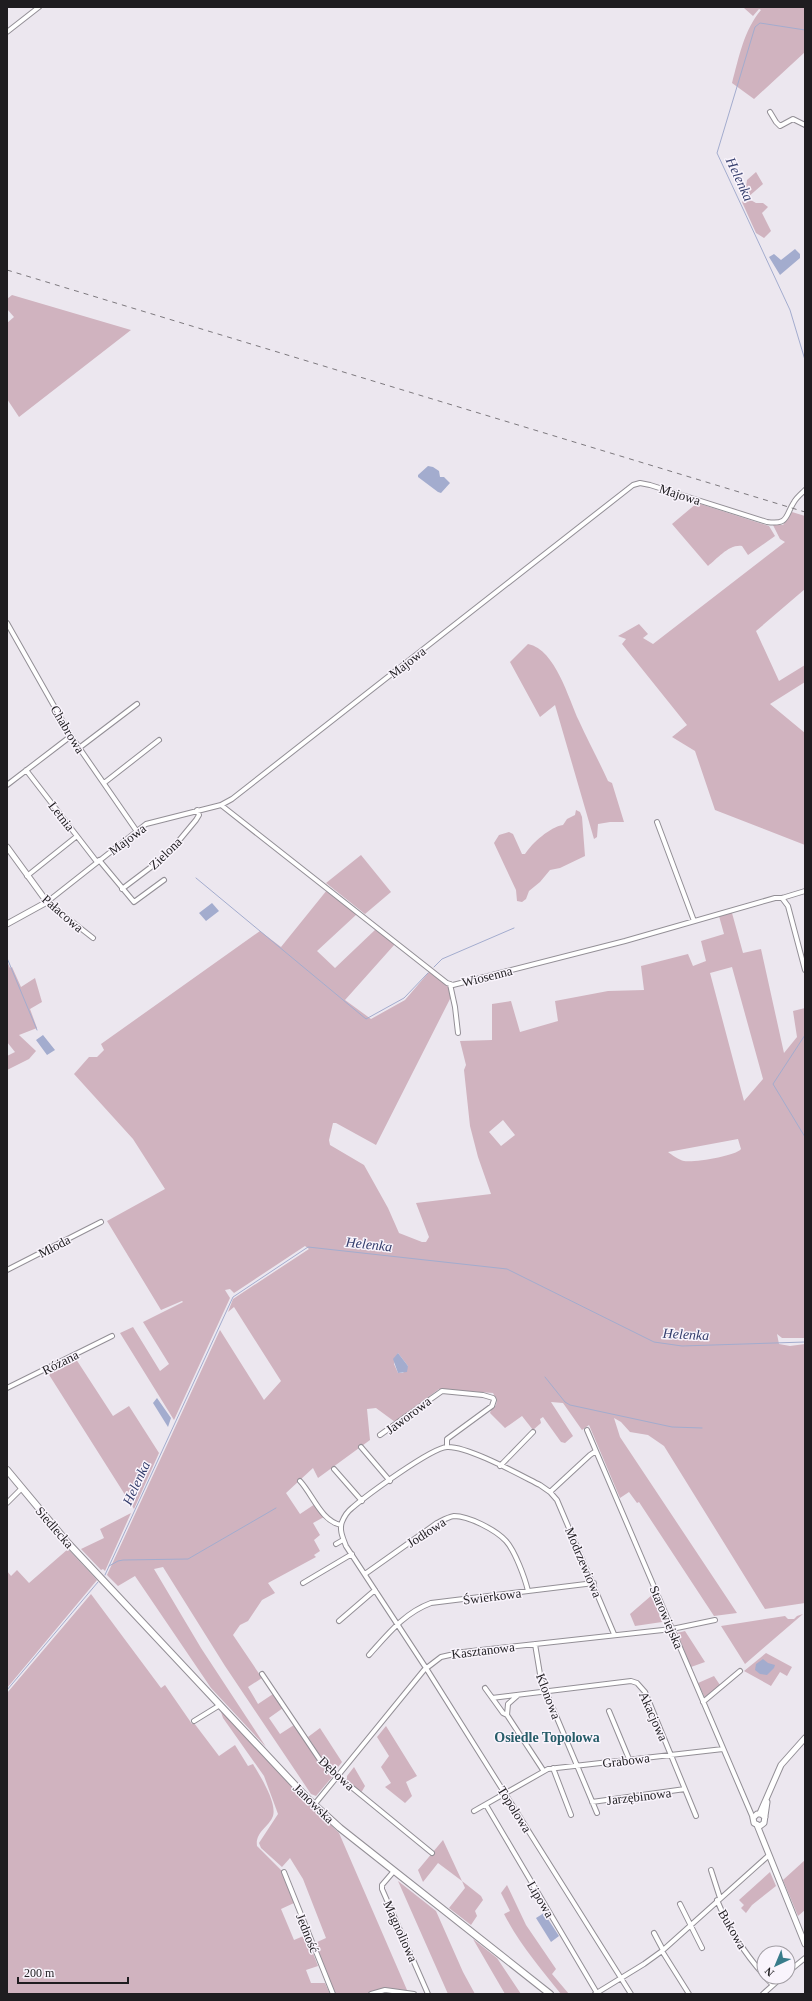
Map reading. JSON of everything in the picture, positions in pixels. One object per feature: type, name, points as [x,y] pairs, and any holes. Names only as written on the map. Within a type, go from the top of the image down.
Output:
[{"type":"main road","name":"Siedlecka","points":[[7,1470],[67,1542],[104,1582]]},
{"type":"main road","name":"Janowska","points":[[104,1582],[314,1805],[340,1828],[550,1994]]},
{"type":"street","points":[[7,32],[39,7]]},
{"type":"street","points":[[770,112],[780,126],[793,119],[805,125]]},
{"type":"street","name":"Majowa","points":[[7,924],[46,902],[136,830],[152,822],[221,805],[238,794],[633,485],[640,483],[650,485],[767,522],[776,523],[782,522],[786,518],[793,502],[805,490]]},
{"type":"street","name":"Chabrowa","points":[[7,623],[71,736],[136,830]]},
{"type":"street","points":[[79,748],[137,704]]},
{"type":"street","points":[[7,785],[71,736]]},
{"type":"street","points":[[104,783],[159,740]]},
{"type":"street","name":"Letnia","points":[[26,770],[77,836],[134,902],[164,880]]},
{"type":"street","name":"Wiosenna","points":[[221,805],[450,984],[460,984],[805,891]]},
{"type":"street","name":"Zielona","points":[[122,889],[167,855],[196,820],[199,815],[197,810]]},
{"type":"street","points":[[658,822],[694,921]]},
{"type":"street","points":[[27,876],[77,836]]},
{"type":"street","name":"Pałacowa","points":[[7,846],[46,902],[93,938]]},
{"type":"street","points":[[782,898],[788,906],[805,970]]},
{"type":"street","points":[[450,984],[455,1007],[458,1033]]},
{"type":"street","name":"Młoda","points":[[7,1270],[101,1222]]},
{"type":"street","name":"Różana","points":[[7,1388],[112,1336]]},
{"type":"street","name":"Jaworowa","points":[[380,1435],[442,1391],[482,1395],[493,1398],[494,1400],[492,1406],[447,1439],[447,1447]]},
{"type":"street","name":"Starowiejska","points":[[587,1430],[746,1805],[756,1815]]},
{"type":"street","points":[[500,1466],[533,1432]]},
{"type":"street","points":[[361,1447],[390,1481]]},
{"type":"street","points":[[300,1481],[309,1490],[325,1516],[330,1521],[341,1524],[346,1514],[362,1501],[428,1454],[447,1447]]},
{"type":"street","name":"Modrzewiowa","points":[[447,1447],[458,1448],[500,1466],[540,1485],[550,1492],[563,1512],[614,1634]]},
{"type":"street","points":[[550,1492],[596,1451]]},
{"type":"street","points":[[334,1469],[362,1501]]},
{"type":"street","points":[[7,1504],[22,1488]]},
{"type":"street","name":"Jodłowa","points":[[364,1574],[442,1520],[453,1516],[461,1517],[494,1531],[507,1542],[528,1592]]},
{"type":"street","name":"Topolowa","points":[[341,1524],[343,1540],[426,1668],[631,1994]]},
{"type":"street","points":[[336,1544],[343,1540]]},
{"type":"street","points":[[303,1583],[352,1554]]},
{"type":"street","name":"Świerkowa","points":[[397,1624],[410,1613],[431,1603],[594,1584]]},
{"type":"street","points":[[339,1621],[375,1590]]},
{"type":"street","name":"Kasztanowa","points":[[314,1805],[426,1668],[437,1659],[451,1654],[614,1634],[672,1629],[715,1620]]},
{"type":"street","points":[[369,1655],[397,1624]]},
{"type":"street","name":"Klonowa","points":[[535,1644],[538,1668],[546,1691],[597,1813]]},
{"type":"street","points":[[703,1702],[740,1671]]},
{"type":"street","name":"Dębowa","points":[[262,1674],[322,1763],[432,1853]]},
{"type":"street","name":"Akacjowa","points":[[492,1698],[631,1681],[637,1683],[645,1692],[696,1816]]},
{"type":"street","points":[[485,1688],[503,1713],[507,1715],[544,1770]]},
{"type":"street","points":[[507,1715],[508,1704],[512,1698],[519,1694]]},
{"type":"street","points":[[194,1721],[220,1705]]},
{"type":"street","points":[[609,1711],[629,1759]]},
{"type":"street","points":[[764,1845],[763,1824],[768,1795],[775,1775],[781,1765],[805,1738]]},
{"type":"street","name":"Grabowa","points":[[474,1811],[544,1770],[723,1749]]},
{"type":"street","points":[[553,1768],[571,1815]]},
{"type":"street","name":"Jarzębinowa","points":[[592,1802],[685,1789]]},
{"type":"street","points":[[768,1795],[756,1815],[754,1823],[757,1826],[805,1944]]},
{"type":"street","name":"Lipowa","points":[[486,1805],[596,1993]]},
{"type":"street","points":[[756,1815],[765,1817]]},
{"type":"street","points":[[757,1826],[763,1824]]},
{"type":"street","points":[[596,1993],[644,1964],[662,1950],[768,1856]]},
{"type":"street","name":"Bukowa","points":[[711,1870],[719,1899],[728,1923],[756,1966]]},
{"type":"street","name":"Magnoliowa","points":[[394,1871],[382,1885],[382,1889],[428,1994]]},
{"type":"street","name":"Jedność","points":[[284,1872],[333,1994]]},
{"type":"street","points":[[680,1904],[702,1948]]},
{"type":"street","points":[[654,1933],[662,1950],[689,1994]]},
{"type":"street","points":[[796,1965],[805,1958]]},
{"type":"street","points":[[763,1994],[773,1985]]},
{"type":"street","points":[[370,1994],[385,1990],[414,1994]]},
{"type":"shaded area","points":[[805,7],[805,52],[754,99],[732,83],[746,35],[750,26],[761,10],[759,9],[753,16],[744,8]]},
{"type":"shaded area","points":[[756,172],[763,184],[747,198],[756,203],[763,203],[768,207],[762,213],[771,231],[764,238],[756,233],[742,202],[744,200],[747,180]]},
{"type":"shaded area","points":[[12,295],[131,330],[19,417],[7,399],[7,323],[14,317],[7,309],[7,299]]},
{"type":"shaded area","points":[[697,503],[769,526],[775,536],[748,555],[742,546],[732,547],[708,566],[672,524]]},
{"type":"shaded area","points":[[792,512],[805,516],[805,589],[756,631],[779,681],[805,665],[805,682],[770,704],[805,733],[805,845],[715,810],[695,751],[672,737],[687,725],[622,644],[626,639],[618,636],[639,624],[648,634],[643,638],[653,644],[785,542],[780,539],[773,525],[783,525]]},
{"type":"shaded area","points":[[528,644],[538,648],[554,665],[608,781],[612,783],[624,822],[598,824],[597,837],[594,839],[555,705],[540,717],[510,662]]},
{"type":"shaded area","points":[[576,810],[580,812],[582,817],[585,856],[560,868],[550,870],[540,882],[529,891],[526,899],[522,902],[517,901],[516,890],[494,843],[499,835],[509,832],[513,834],[522,854],[525,854],[542,836],[558,826],[563,825],[567,819],[575,815]]},
{"type":"shaded area","points":[[361,855],[391,892],[365,914],[326,883]]},
{"type":"shaded area","points":[[327,890],[357,914],[317,951],[335,968],[376,929],[395,944],[345,1000],[371,1019],[405,1000],[429,972],[448,986],[452,995],[376,1145],[336,1123],[333,1123],[329,1140],[330,1145],[364,1165],[388,1208],[399,1233],[422,1242],[426,1242],[429,1237],[416,1203],[491,1194],[478,1157],[470,1126],[464,1070],[466,1065],[460,1041],[492,1040],[492,1004],[511,1001],[520,1032],[558,1021],[555,1001],[608,991],[644,990],[641,966],[688,954],[693,966],[706,961],[701,941],[724,934],[719,916],[732,913],[743,953],[761,949],[784,1053],[797,1037],[793,1011],[805,1008],[805,1338],[782,1338],[777,1334],[779,1344],[790,1346],[805,1344],[805,1603],[765,1609],[664,1446],[648,1435],[630,1432],[621,1422],[614,1418],[620,1437],[737,1613],[714,1616],[639,1502],[637,1503],[629,1492],[620,1498],[589,1425],[582,1430],[563,1403],[551,1402],[573,1436],[565,1443],[561,1442],[543,1417],[540,1419],[541,1423],[533,1430],[522,1416],[505,1428],[490,1413],[496,1405],[497,1400],[493,1393],[439,1389],[395,1422],[376,1408],[367,1409],[370,1440],[318,1478],[313,1468],[286,1493],[300,1514],[315,1504],[324,1517],[313,1523],[320,1535],[314,1540],[320,1551],[314,1555],[316,1557],[268,1583],[275,1593],[262,1600],[248,1621],[240,1625],[233,1635],[262,1678],[248,1687],[258,1704],[273,1694],[283,1708],[269,1718],[280,1734],[294,1725],[324,1769],[333,1776],[316,1796],[311,1794],[225,1666],[163,1567],[154,1569],[201,1648],[266,1747],[211,1688],[135,1576],[118,1586],[107,1575],[220,1330],[264,1400],[281,1381],[234,1307],[228,1312],[233,1299],[309,1249],[305,1246],[234,1293],[230,1289],[225,1290],[230,1298],[174,1420],[120,1333],[133,1327],[160,1371],[169,1364],[143,1322],[183,1302],[182,1301],[161,1310],[107,1221],[165,1189],[133,1139],[74,1074],[89,1057],[97,1057],[104,1050],[101,1044],[260,931],[281,947]],"holes":[[[732,967],[763,1079],[744,1101],[710,973]],[[503,1120],[515,1135],[501,1146],[489,1132]],[[738,1139],[741,1149],[737,1152],[723,1156],[705,1160],[689,1161],[680,1160],[668,1152]],[[398,1353],[408,1366],[403,1373],[398,1373],[394,1364]]]},
{"type":"shaded area","points":[[7,961],[10,968],[12,967],[21,987],[35,978],[42,1002],[30,1009],[37,1028],[19,1035],[36,1051],[29,1059],[7,1070],[7,1056],[15,1052],[7,1042]]},
{"type":"shaded area","points":[[74,1356],[113,1416],[129,1406],[159,1453],[134,1509],[46,1370]]},
{"type":"shaded area","points":[[131,1513],[105,1571],[103,1569],[101,1570],[81,1549],[104,1538],[100,1529]]},
{"type":"shaded area","points":[[68,1549],[97,1580],[7,1688],[7,1571],[11,1576],[17,1570],[29,1583]]},
{"type":"shaded area","points":[[91,1594],[161,1688],[165,1685],[192,1724],[194,1723],[219,1756],[235,1745],[248,1766],[253,1764],[267,1789],[274,1810],[271,1820],[258,1837],[257,1846],[282,1871],[294,1903],[281,1909],[294,1940],[306,1935],[318,1966],[306,1970],[311,1983],[325,1983],[330,1994],[7,1994],[7,1693]]},
{"type":"shaded area","points":[[652,1595],[662,1622],[635,1626],[630,1614]]},
{"type":"shaded area","points":[[803,1614],[745,1664],[721,1626],[785,1616],[788,1619],[794,1619]]},
{"type":"shaded area","points":[[685,1631],[705,1662],[691,1667],[677,1633]]},
{"type":"shaded area","points":[[766,1653],[792,1667],[787,1676],[780,1672],[771,1686],[744,1671]]},
{"type":"shaded area","points":[[714,1676],[720,1685],[705,1698],[698,1683]]},
{"type":"shaded area","points":[[220,1709],[339,1833],[407,1990],[389,1989],[374,1990],[366,1994],[335,1994],[315,1943],[326,1938],[303,1879],[290,1858],[282,1867],[261,1848],[259,1843],[278,1814],[264,1776],[223,1718]]},
{"type":"shaded area","points":[[386,1726],[417,1776],[406,1782],[412,1796],[405,1803],[385,1787],[391,1783],[381,1767],[389,1756],[377,1737]]},
{"type":"shaded area","points":[[320,1728],[342,1762],[335,1771],[323,1760],[308,1737]]},
{"type":"shaded area","points":[[354,1767],[365,1786],[361,1793],[347,1780],[347,1776]]},
{"type":"shaded area","points":[[443,1840],[462,1881],[438,1863],[423,1882],[418,1870]]},
{"type":"shaded area","points":[[805,1860],[805,1910],[798,1916],[783,1880]]},
{"type":"shaded area","points":[[770,1872],[776,1886],[752,1905],[746,1913],[741,1908],[744,1905],[739,1900]]},
{"type":"shaded area","points":[[398,1881],[436,1911],[463,1972],[475,1994],[448,1994]]},
{"type":"shaded area","points":[[462,1881],[481,1896],[483,1900],[475,1911],[477,1916],[471,1925],[449,1908],[465,1888]]},
{"type":"shaded area","points":[[507,1885],[526,1925],[556,1969],[552,1974],[569,1994],[561,1994],[531,1956],[510,1925],[504,1914],[510,1911],[501,1893]]},
{"type":"shaded area","points":[[473,1939],[497,1958],[521,1994],[505,1994]]},
{"type":"water","points":[[795,249],[800,254],[800,258],[780,275],[769,257],[774,254],[781,260]]},
{"type":"water","points":[[428,466],[439,471],[440,477],[444,477],[450,483],[441,493],[418,477],[418,475]]},
{"type":"water","points":[[212,903],[219,911],[206,921],[199,913]]},
{"type":"water","points":[[43,1035],[55,1050],[47,1055],[36,1040]]},
{"type":"water","points":[[398,1353],[408,1366],[407,1372],[398,1373],[393,1359]]},
{"type":"water","points":[[157,1398],[171,1418],[168,1427],[153,1403]]},
{"type":"water","points":[[763,1659],[768,1663],[775,1665],[767,1675],[760,1674],[755,1670],[756,1664]]},
{"type":"water","points":[[544,1913],[559,1936],[551,1942],[536,1918]]},
{"type":"waterway","name":"Helenka","points":[[805,30],[760,23],[755,27],[717,153],[790,310],[805,360]]},
{"type":"waterway","points":[[196,878],[366,1019],[404,998],[428,973]]},
{"type":"waterway","points":[[434,967],[442,959],[514,928]]},
{"type":"waterway","points":[[7,958],[37,1030]]},
{"type":"waterway","points":[[805,1035],[773,1084],[805,1137]]},
{"type":"waterway","name":"Helenka","points":[[105,1575],[233,1297],[308,1247],[507,1269],[654,1342],[682,1346],[805,1342]]},
{"type":"waterway","points":[[545,1377],[565,1402],[570,1405],[672,1427],[702,1428]]},
{"type":"waterway","points":[[109,1566],[123,1560],[188,1559],[276,1508]]},
{"type":"waterway","name":"Helenka","points":[[7,1690],[98,1582]]},
{"type":"railway","points":[[7,270],[805,512]]},
{"type":"district","name":"Osiedle Topolowa","points":[[547,1737]]}]
